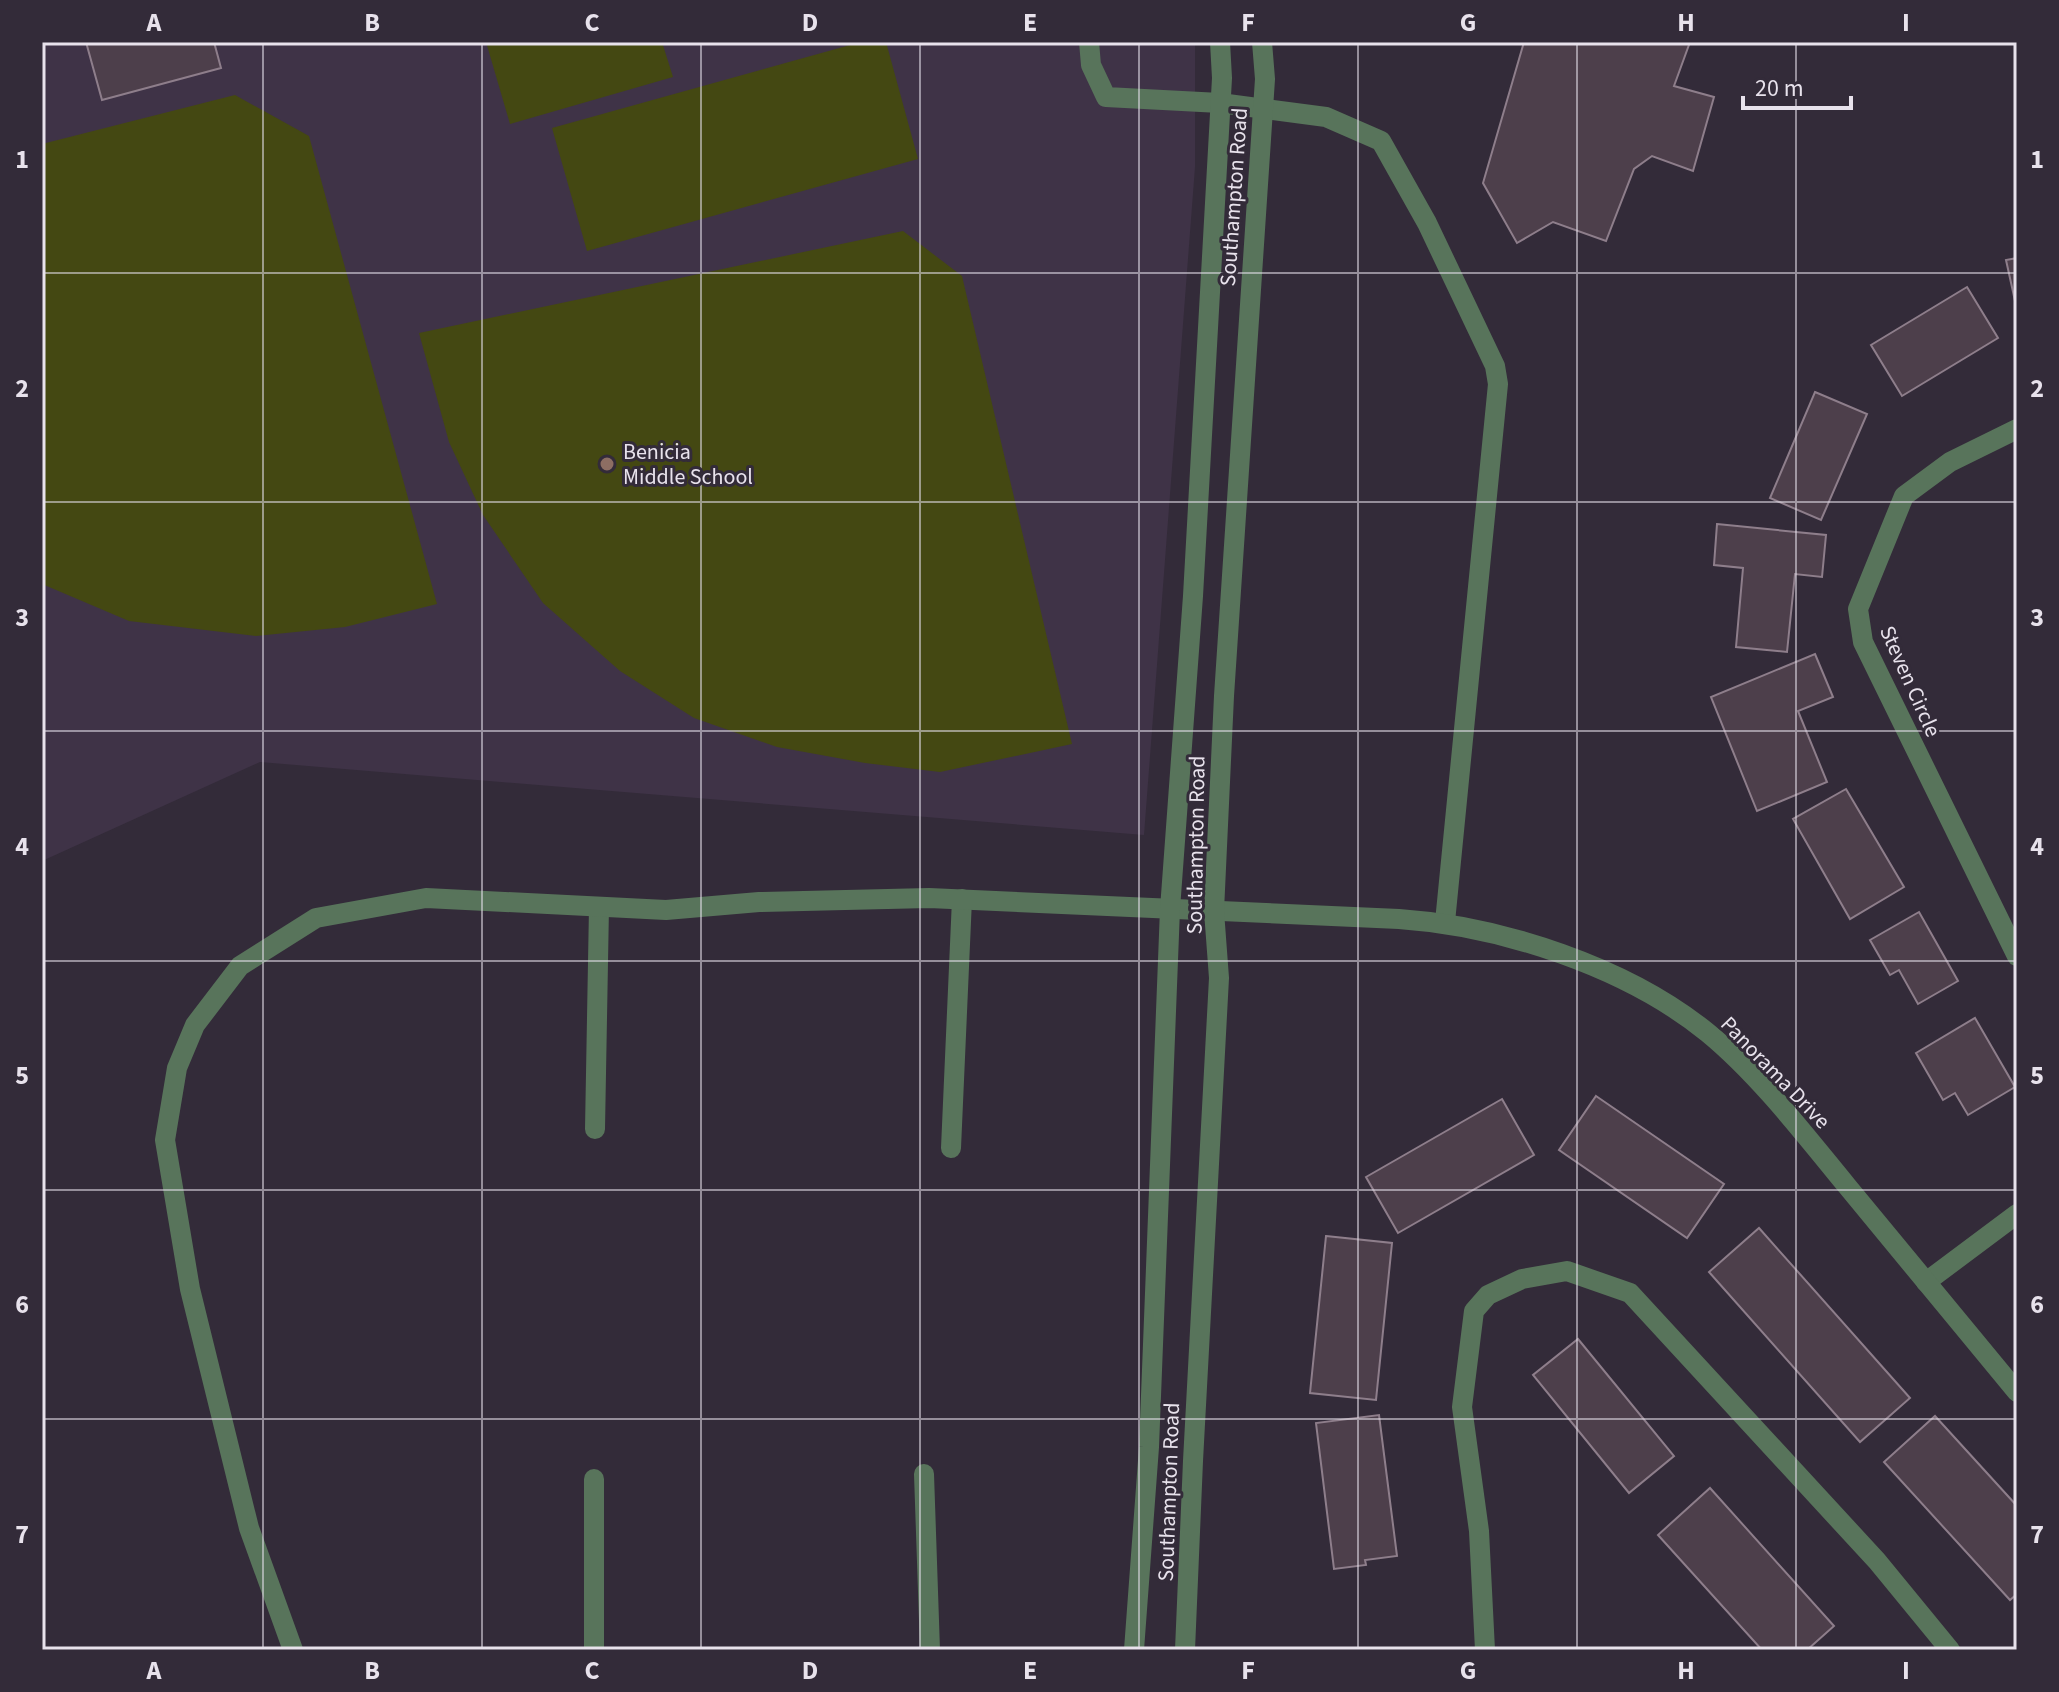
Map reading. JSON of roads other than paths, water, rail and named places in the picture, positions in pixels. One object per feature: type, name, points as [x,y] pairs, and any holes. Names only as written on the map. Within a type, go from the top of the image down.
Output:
[{"type":"street","points":[[1089,42],[1091,65],[1106,97],[1220,103],[1326,117],[1381,141],[1427,223],[1495,366],[1498,384],[1445,922]]},
{"type":"street","name":"Southampton Road","points":[[1134,1650],[1149,1447],[1170,909],[1193,596],[1220,103],[1220,42]]},
{"type":"street","name":"Southampton Road","points":[[1185,1650],[1219,978],[1214,911],[1224,696],[1265,79],[1262,42]]},
{"type":"street","name":"Steven Circle","points":[[2017,429],[1950,462],[1904,496],[1858,609],[1863,642],[2017,956]]},
{"type":"street","name":"Panorama Drive","points":[[293,1650],[249,1528],[190,1289],[165,1140],[177,1068],[195,1025],[240,966],[316,918],[426,898],[666,910],[759,902],[962,899],[1445,922],[1571,958],[1635,986],[1708,1033],[1782,1107],[2017,1392]]},
{"type":"street","points":[[951,1148],[962,899]]},
{"type":"street","points":[[595,1129],[599,907]]},
{"type":"street","points":[[1926,1282],[2017,1214]]},
{"type":"street","points":[[1485,1650],[1479,1531],[1462,1407],[1474,1311],[1488,1295],[1522,1279],[1567,1271],[1630,1293],[1877,1561],[1950,1650]]},
{"type":"street","points":[[924,1474],[930,1650]]},
{"type":"street","points":[[594,1479],[594,1650]]},
{"type":"place","name":"Benicia Middle School","points":[[607,464]]}]
